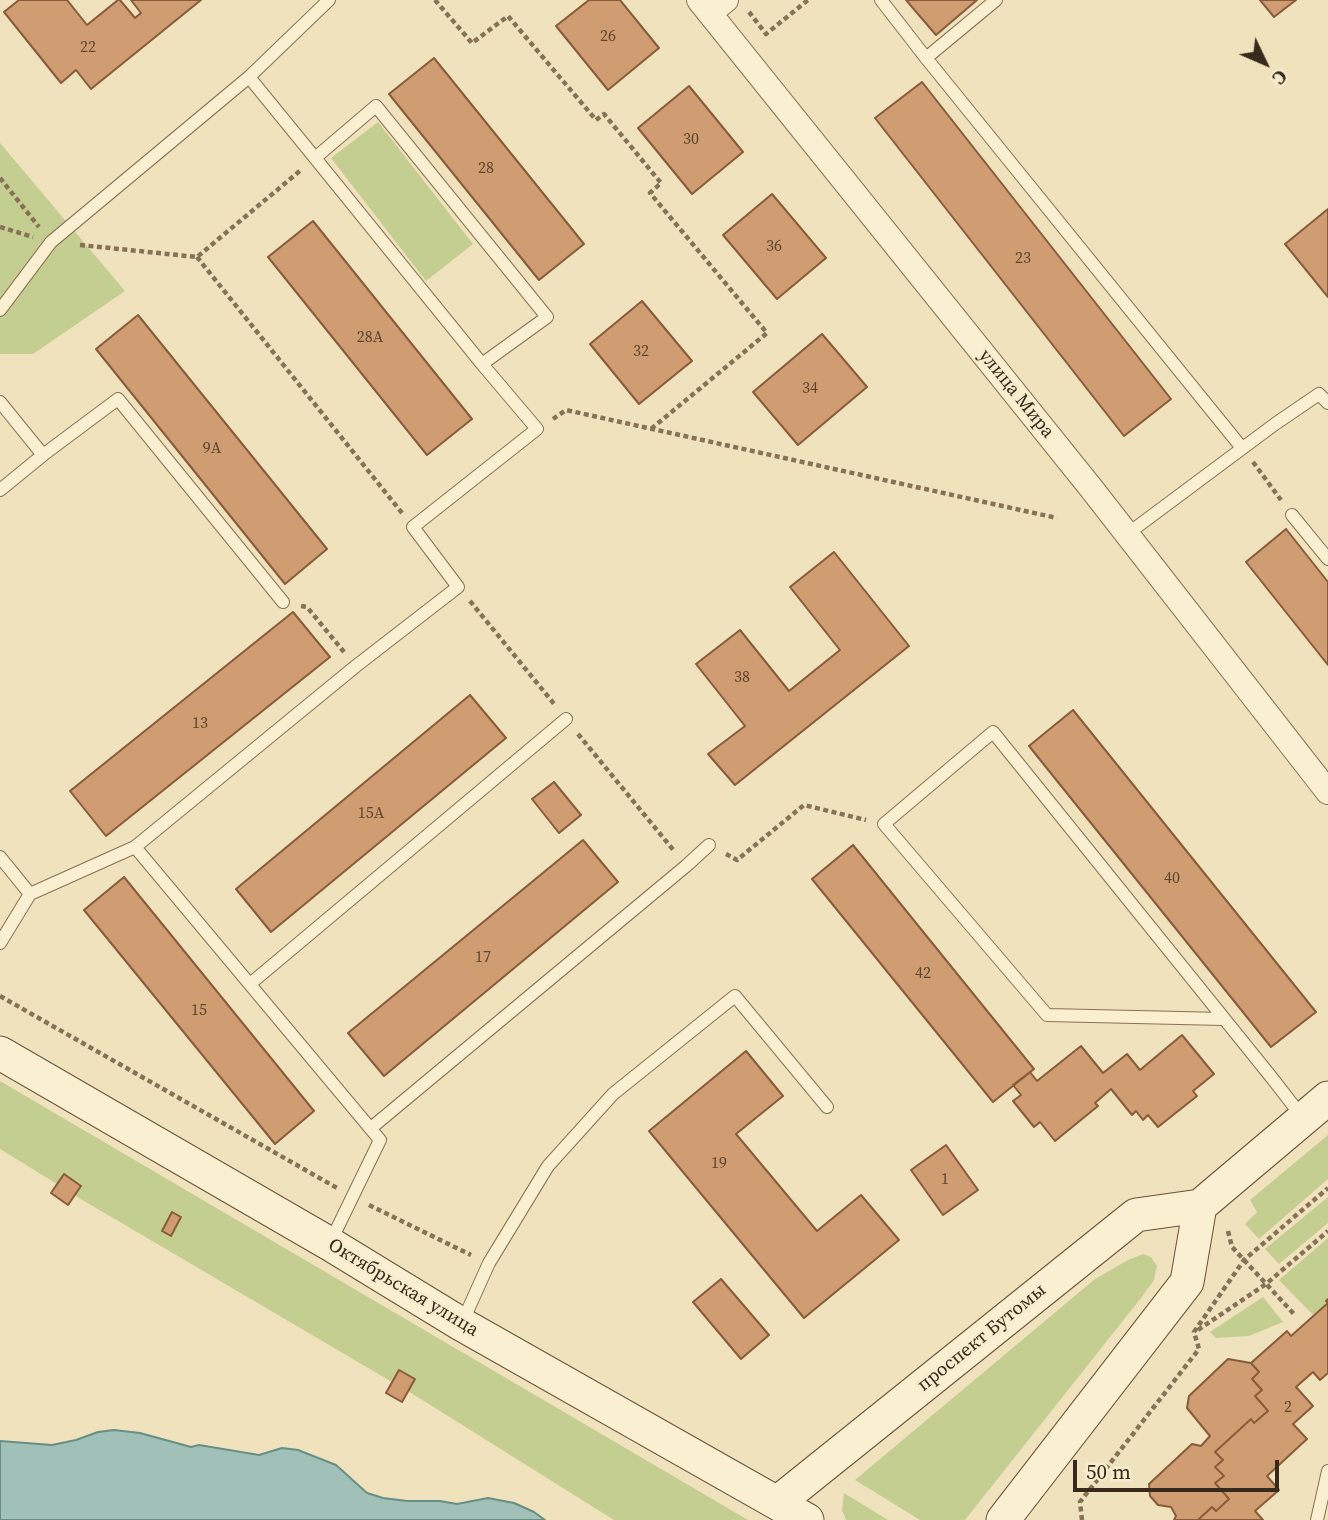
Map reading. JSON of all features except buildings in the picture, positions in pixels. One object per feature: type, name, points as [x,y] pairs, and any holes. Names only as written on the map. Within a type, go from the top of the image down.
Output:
[{"type":"street","name":"улица Мира","points":[[720,5],[1126,535],[1328,792]]},
{"type":"street","name":"Октябрьская улица","points":[[0,1053],[330,1244],[461,1324],[807,1520]]},
{"type":"street","points":[[1003,1520],[1187,1282],[1200,1206],[1316,1108]]},
{"type":"street","name":"проспект Бутомы","points":[[778,1503],[1136,1214],[1200,1206]]},
{"type":"lane","points":[[0,310],[51,242],[249,77],[329,0]]},
{"type":"lane","points":[[881,0],[1242,448]]},
{"type":"lane","points":[[926,58],[996,0]]},
{"type":"lane","points":[[0,943],[30,894],[135,847],[356,666],[458,587],[413,527],[537,429],[249,77]]},
{"type":"lane","points":[[314,158],[376,106],[547,317],[482,363]]},
{"type":"lane","points":[[1126,535],[1319,394],[1328,403]]},
{"type":"lane","points":[[0,490],[118,399],[283,602]]},
{"type":"lane","points":[[0,402],[43,455]]},
{"type":"lane","points":[[1292,514],[1328,559]]},
{"type":"lane","points":[[250,984],[566,719]]},
{"type":"lane","points":[[1224,1020],[1047,1015],[884,824],[993,732],[1272,1078],[1316,1108]]},
{"type":"lane","points":[[370,1128],[709,845]]},
{"type":"lane","points":[[135,847],[380,1140],[330,1244]]},
{"type":"lane","points":[[0,857],[30,894]]},
{"type":"lane","points":[[461,1324],[489,1263],[548,1166],[613,1094],[735,996],[827,1107]]},
{"type":"lane","points":[[1318,1520],[1328,1471]]},
{"type":"path","points":[[435,0],[472,43],[508,16],[596,120],[604,114],[661,183],[650,193],[767,333],[651,429]]},
{"type":"path","points":[[720,5],[766,34],[808,0]]},
{"type":"path","points":[[197,257],[314,158]]},
{"type":"path","points":[[0,178],[51,242]]},
{"type":"path","points":[[0,227],[51,242],[197,257],[413,527]]},
{"type":"path","points":[[537,429],[566,410],[1057,518]]},
{"type":"path","points":[[1242,448],[1292,514]]},
{"type":"path","points":[[283,602],[307,607],[356,666]]},
{"type":"path","points":[[709,845],[737,860],[804,805],[884,824]]},
{"type":"path","points":[[0,996],[353,1197],[489,1263]]},
{"type":"path","points":[[1194,1332],[1244,1260],[1328,1188]]},
{"type":"path","points":[[1194,1332],[1266,1284],[1328,1231]]},
{"type":"path","points":[[1244,1260],[1294,1314]]},
{"type":"path","points":[[1082,1520],[1080,1502],[1199,1349],[1194,1332]]},
{"type":"green space","points":[[378,122],[473,244],[426,281],[331,158]]},
{"type":"green space","points":[[0,143],[125,291],[33,354],[0,354]]},
{"type":"green space","points":[[0,1081],[748,1520],[614,1520],[408,1391],[414,1379],[392,1382],[74,1195],[81,1186],[64,1174],[57,1184],[0,1149]]},
{"type":"green space","points":[[1328,1135],[1328,1179],[1259,1239],[1245,1224],[1257,1212],[1250,1200]]},
{"type":"green space","points":[[1328,1197],[1328,1223],[1279,1264],[1265,1249]]},
{"type":"green space","points":[[1328,1238],[1328,1303],[1314,1316],[1279,1280]]},
{"type":"green space","points":[[1143,1254],[1151,1257],[1157,1266],[1154,1280],[965,1520],[920,1520],[855,1480],[1095,1279]]},
{"type":"green space","points":[[1263,1297],[1283,1322],[1249,1336],[1216,1338],[1210,1332]]},
{"type":"green space","points":[[844,1493],[888,1520],[846,1520],[842,1510]]},
{"type":"water","points":[[114,1430],[140,1433],[191,1447],[199,1445],[259,1455],[282,1448],[298,1450],[336,1465],[367,1493],[383,1498],[457,1504],[488,1498],[514,1503],[545,1520],[0,1520],[0,1441],[52,1445]]}]
